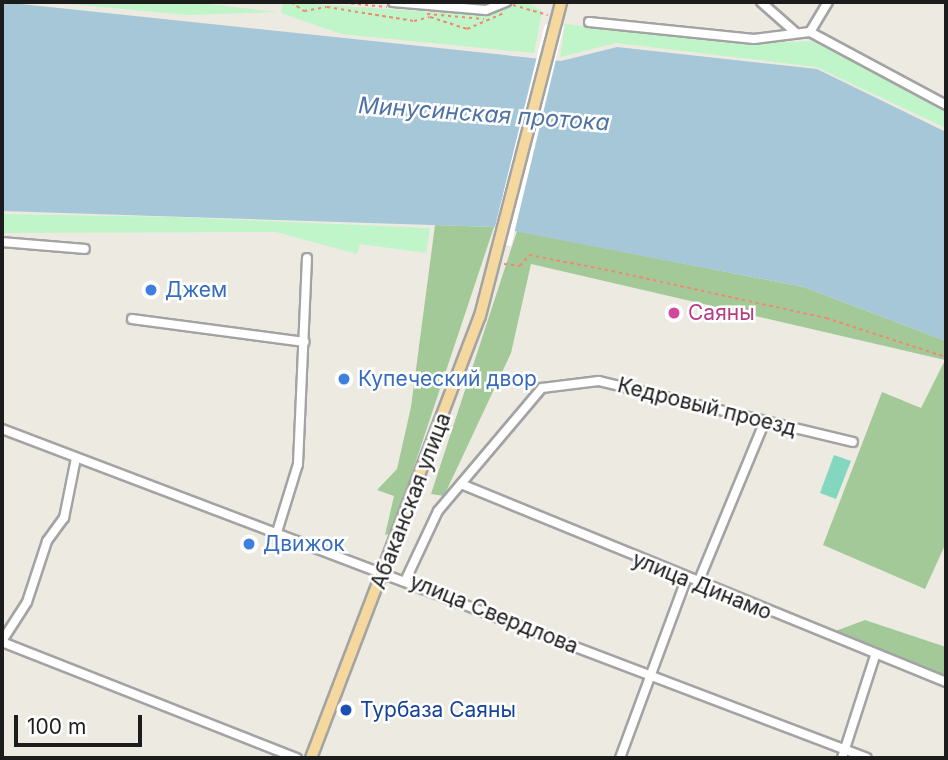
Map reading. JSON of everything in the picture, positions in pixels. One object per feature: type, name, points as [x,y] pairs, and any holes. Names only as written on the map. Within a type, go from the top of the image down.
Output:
[{"type":"main road","name":"Абаканская улица","points":[[312,758],[385,571],[496,263],[552,19],[561,2]]},
{"type":"street","points":[[761,2],[796,32]]},
{"type":"street","points":[[810,32],[828,2]]},
{"type":"street","points":[[395,5],[486,10],[509,3]]},
{"type":"street","points":[[589,22],[754,39],[810,32],[946,105]]},
{"type":"street","points":[[2,242],[85,249]]},
{"type":"street","points":[[277,532],[298,464],[307,258]]},
{"type":"street","points":[[132,319],[304,342]]},
{"type":"street","name":"Кедровый проезд","points":[[560,383],[599,381],[853,442]]},
{"type":"street","name":"Абаканская улица","points":[[406,579],[438,510],[533,396],[560,383]]},
{"type":"street","points":[[697,585],[764,422]]},
{"type":"street","name":"улица Свердлова","points":[[2,429],[406,579],[844,754],[867,758]]},
{"type":"street","points":[[76,458],[64,518],[47,541],[27,602],[2,642],[297,758]]},
{"type":"street","name":"улица Динамо","points":[[461,484],[697,585],[946,682]]},
{"type":"street","points":[[620,758],[686,580]]},
{"type":"street","points":[[844,754],[875,656]]},
{"type":"path","points":[[291,2],[304,11],[326,7],[394,14],[414,21],[430,16],[480,28],[499,16]]},
{"type":"path","points":[[325,2],[326,7]]},
{"type":"path","points":[[509,3],[552,19]]},
{"type":"path","points":[[394,14],[395,5]]},
{"type":"path","points":[[480,28],[481,19]]},
{"type":"path","points":[[496,263],[520,266],[529,255],[612,271],[826,318],[946,357]]},
{"type":"green space","points":[[49,2],[191,2],[278,12],[187,15]]},
{"type":"green space","points":[[283,2],[480,15],[527,2],[542,11],[534,53],[341,34],[281,13]]},
{"type":"green space","points":[[565,24],[742,44],[811,41],[946,107],[946,128],[816,67],[616,43],[560,57]]},
{"type":"green space","points":[[2,214],[174,217],[430,228],[426,253],[360,244],[357,254],[276,232],[2,233]]},
{"type":"green space","points":[[435,225],[494,227],[392,533],[385,535],[394,496],[377,490],[397,469],[411,407]]},
{"type":"green space","points":[[517,231],[804,287],[946,341],[946,543],[925,589],[823,545],[882,392],[921,408],[945,360],[531,264],[511,353],[444,496],[431,494]]},
{"type":"green space","points":[[834,455],[851,461],[836,499],[820,493]]},
{"type":"green space","points":[[865,620],[946,647],[946,677],[830,633]]},
{"type":"water","name":"Минусинская протока","points":[[2,2],[561,61],[617,47],[817,69],[946,132],[946,341],[804,287],[494,227],[2,211]]},
{"type":"pier","points":[[545,24],[564,26],[511,246],[491,243]]},
{"type":"place","name":"Джем","points":[[151,290]]},
{"type":"place","name":"Саяны","points":[[674,313]]},
{"type":"place","name":"Купеческий двор","points":[[344,379]]},
{"type":"place","name":"Движок","points":[[249,544]]},
{"type":"place","name":"Турбаза Саяны","points":[[346,710]]}]
